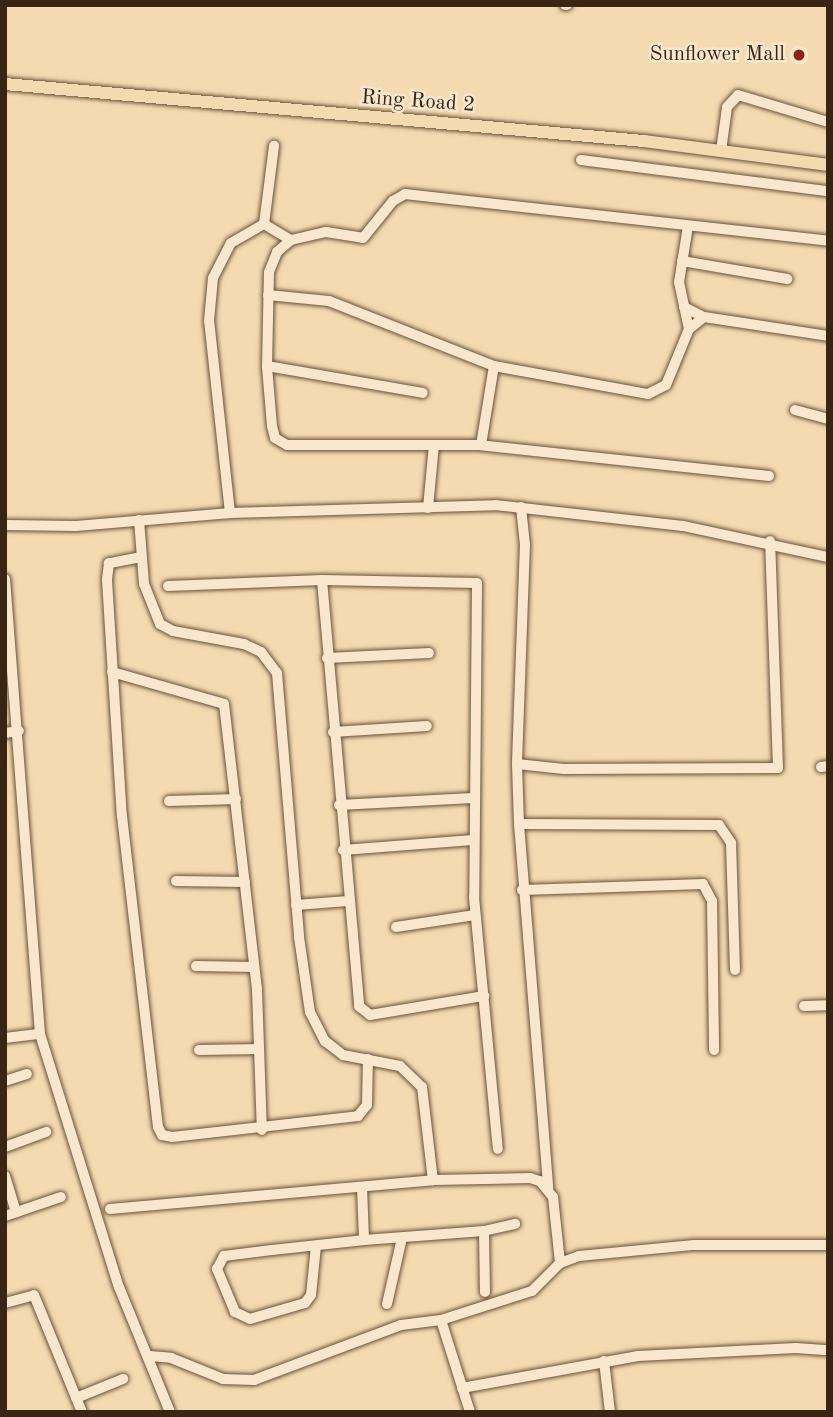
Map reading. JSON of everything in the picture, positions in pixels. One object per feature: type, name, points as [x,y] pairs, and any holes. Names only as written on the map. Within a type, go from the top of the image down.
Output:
[{"type":"main road","name":"Ring Road 2","points":[[5,84],[721,151],[828,165]]},
{"type":"street","points":[[721,151],[727,107],[738,95],[828,122]]},
{"type":"street","points":[[264,224],[274,145]]},
{"type":"street","points":[[581,160],[828,191]]},
{"type":"street","points":[[769,476],[481,445],[287,444],[275,438],[267,366],[268,296],[277,252],[291,240],[326,232],[363,238],[393,201],[405,194],[828,241]]},
{"type":"street","points":[[264,224],[291,240]]},
{"type":"street","points":[[230,513],[209,321],[213,278],[231,243],[264,224]]},
{"type":"street","points":[[688,226],[679,282],[689,329]]},
{"type":"street","points":[[682,261],[787,279]]},
{"type":"street","points":[[268,296],[329,301],[494,366],[648,394],[666,385],[689,329],[704,317]]},
{"type":"street","points":[[684,307],[704,317],[828,336]]},
{"type":"street","points":[[267,366],[423,393]]},
{"type":"street","points":[[481,445],[494,366]]},
{"type":"street","points":[[795,410],[828,419]]},
{"type":"street","points":[[428,508],[434,445]]},
{"type":"street","points":[[521,507],[525,544],[517,764],[522,890],[548,1188],[560,1263]]},
{"type":"street","points":[[5,525],[76,526],[230,513],[521,507],[770,541],[828,557]]},
{"type":"street","points":[[139,520],[141,557],[150,606],[160,624],[173,631],[244,644],[261,652],[277,673],[296,905],[310,1012],[325,1041],[343,1055],[400,1066],[422,1087],[433,1180]]},
{"type":"street","points":[[517,764],[564,769],[778,768],[770,541]]},
{"type":"street","points":[[141,557],[109,563],[112,672],[122,816],[158,1127],[162,1135],[172,1137],[262,1130],[358,1116],[368,1105],[368,1059]]},
{"type":"street","points":[[5,579],[19,731],[40,1034],[119,1287],[150,1356],[170,1412]]},
{"type":"street","points":[[168,586],[321,580],[477,583],[473,798],[475,915],[498,1149]]},
{"type":"street","points":[[321,580],[343,850],[363,1012],[484,996]]},
{"type":"street","points":[[327,658],[429,653]]},
{"type":"street","points":[[112,672],[224,704],[254,967],[262,1130]]},
{"type":"street","points":[[333,732],[427,726]]},
{"type":"street","points":[[5,733],[19,731]]},
{"type":"street","points":[[339,805],[473,798]]},
{"type":"street","points":[[169,802],[236,799]]},
{"type":"street","points":[[519,824],[719,825],[731,843],[734,970]]},
{"type":"street","points":[[343,850],[473,840]]},
{"type":"street","points":[[176,881],[245,882]]},
{"type":"street","points":[[522,890],[703,884],[712,901],[714,1050]]},
{"type":"street","points":[[296,905],[348,901]]},
{"type":"street","points":[[396,927],[475,915]]},
{"type":"street","points":[[197,966],[254,967]]},
{"type":"street","points":[[804,1006],[828,1005]]},
{"type":"street","points":[[5,1038],[40,1034]]},
{"type":"street","points":[[199,1050],[259,1049]]},
{"type":"street","points":[[5,1081],[27,1074]]},
{"type":"street","points":[[5,1147],[46,1132]]},
{"type":"street","points":[[5,1175],[10,1214],[61,1197]]},
{"type":"street","points":[[110,1209],[433,1180],[530,1178],[548,1188]]},
{"type":"street","points":[[362,1187],[364,1240]]},
{"type":"street","points":[[316,1246],[311,1295],[305,1303],[250,1319],[235,1312],[218,1261],[316,1246],[364,1240],[484,1231],[515,1224]]},
{"type":"street","points":[[484,1231],[485,1292]]},
{"type":"street","points":[[387,1304],[402,1238]]},
{"type":"street","points":[[150,1356],[171,1358],[223,1378],[254,1380],[401,1325],[441,1320],[533,1291],[560,1263],[606,1252],[686,1246],[828,1245]]},
{"type":"street","points":[[5,1303],[34,1295],[82,1412]]},
{"type":"street","points":[[441,1320],[470,1412]]},
{"type":"street","points":[[462,1388],[604,1361],[796,1348],[828,1350]]},
{"type":"street","points":[[604,1361],[610,1412]]},
{"type":"street","points":[[76,1398],[123,1379]]},
{"type":"place","name":"Sunflower Mall","points":[[799,55]]}]
